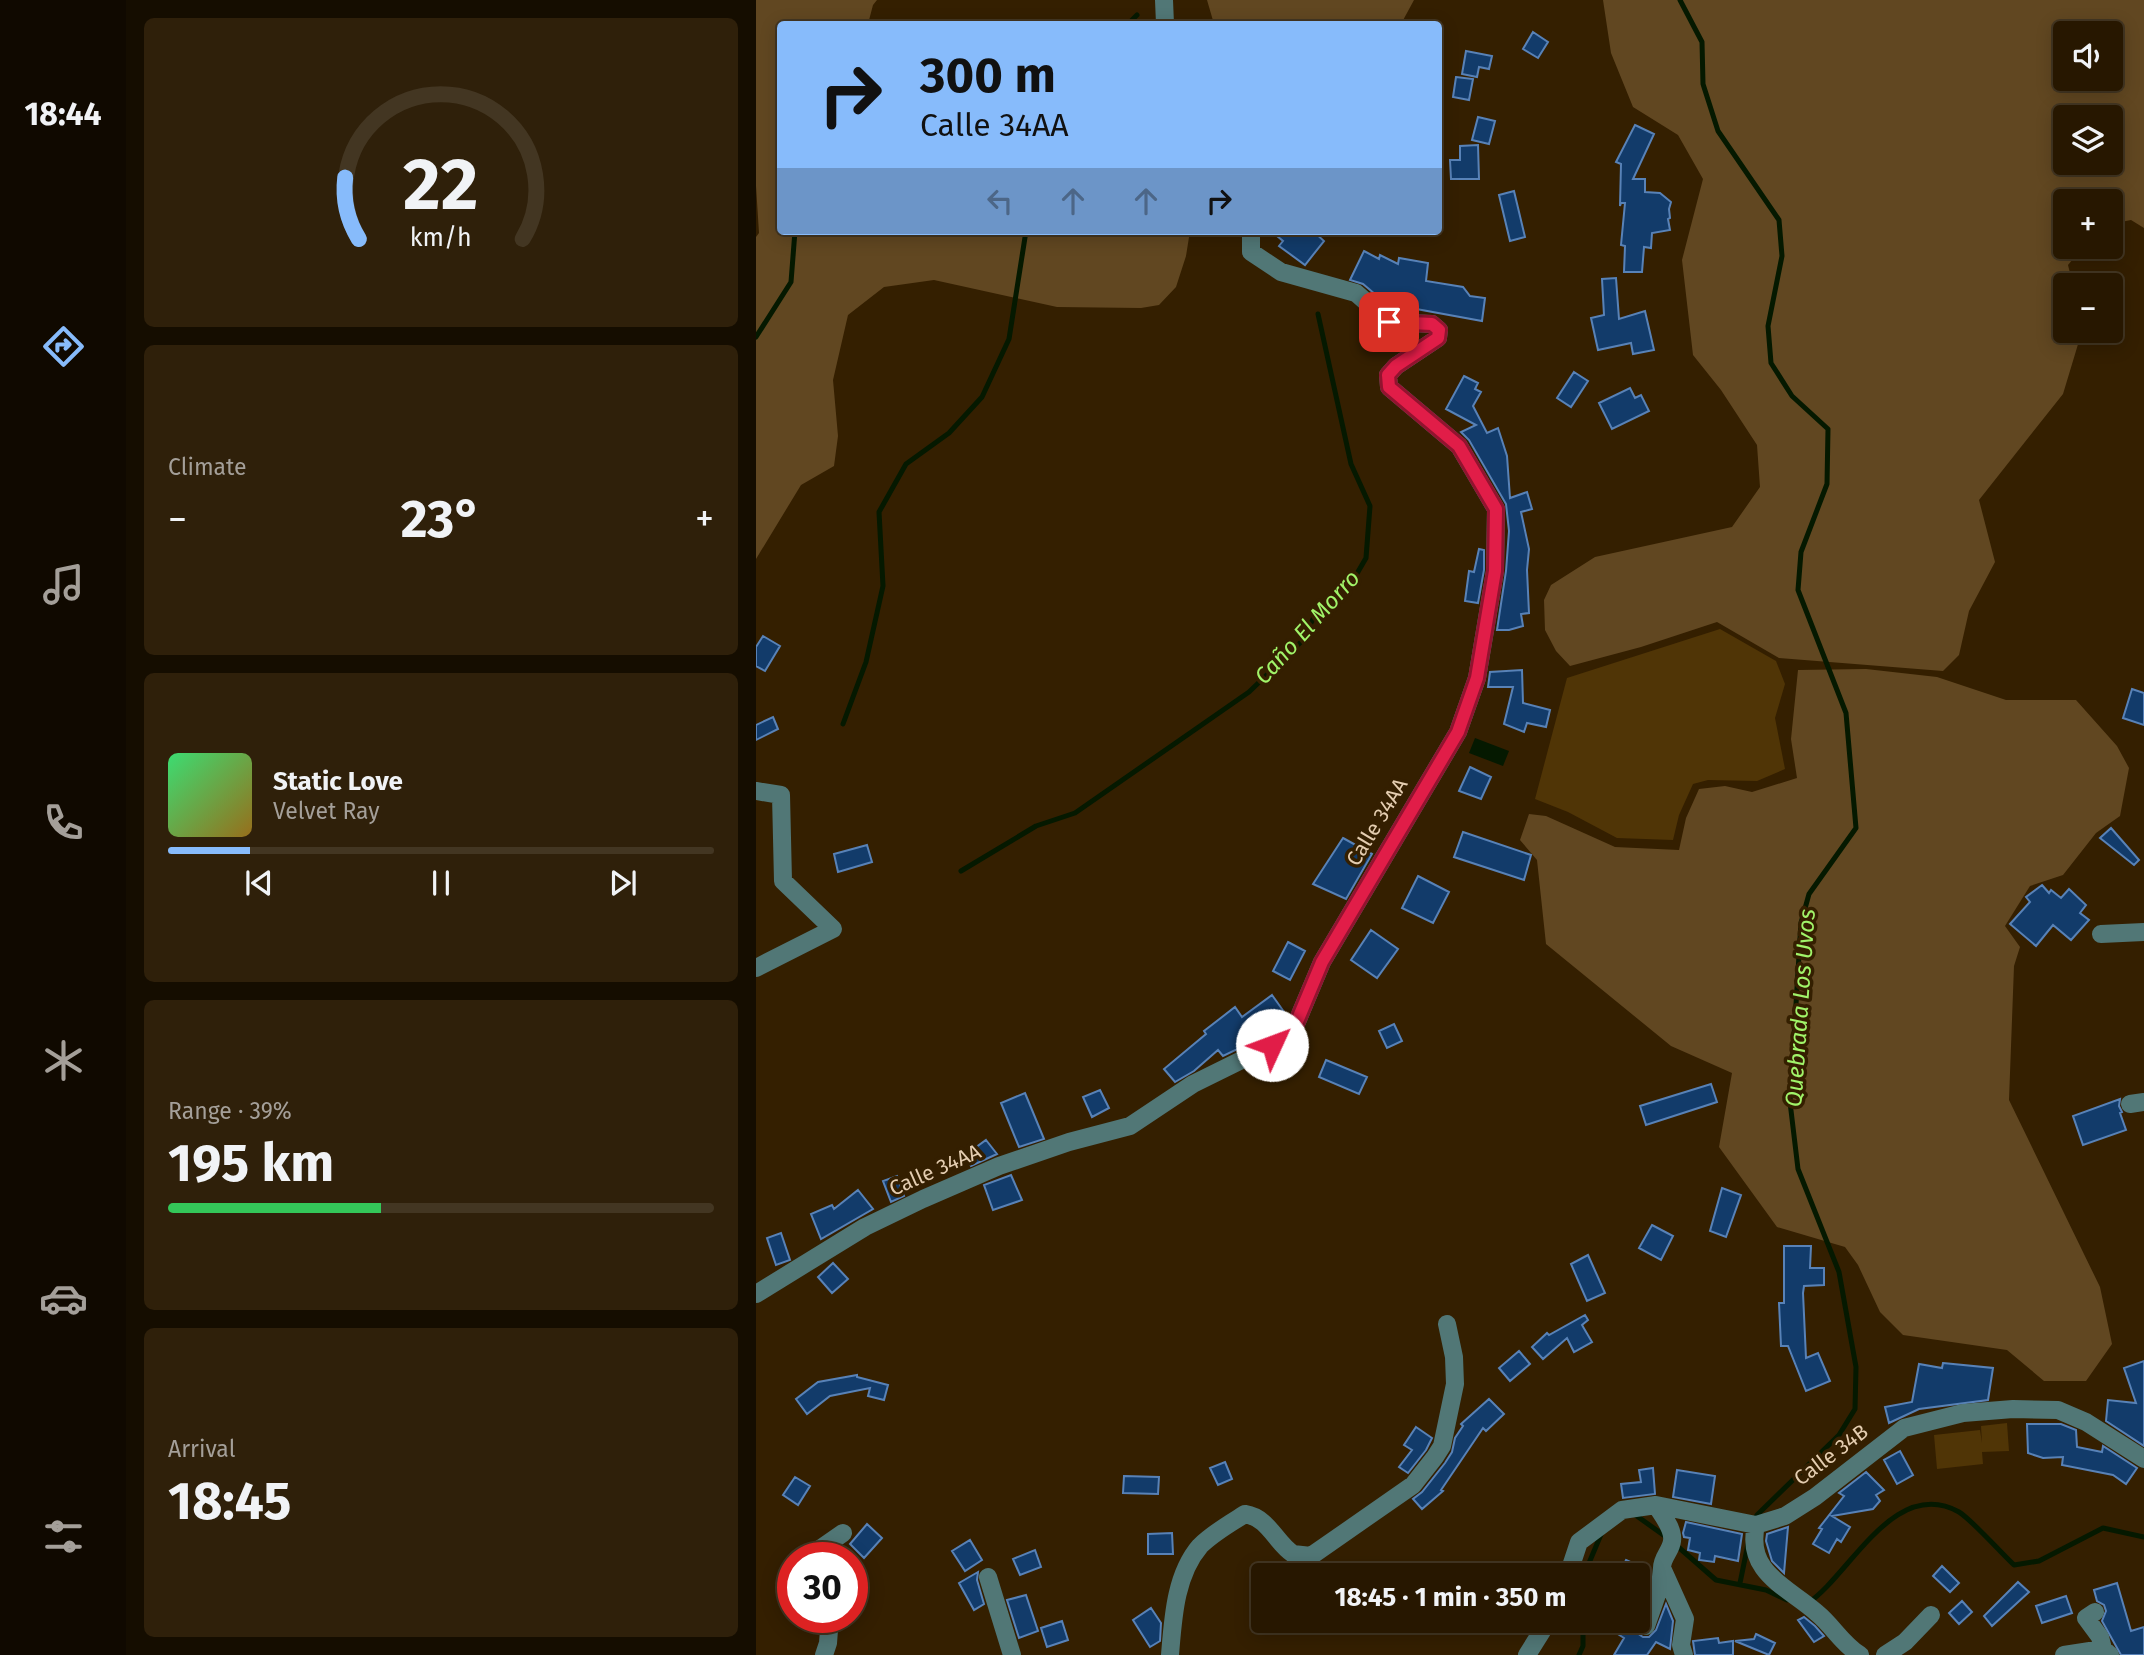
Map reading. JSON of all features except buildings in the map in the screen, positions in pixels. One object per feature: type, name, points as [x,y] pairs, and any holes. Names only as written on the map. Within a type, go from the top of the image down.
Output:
[{"type":"street","points":[[1164,0],[1165,21]]},
{"type":"street","name":"Calle 34AA","points":[[756,1294],[877,1221],[999,1166],[1069,1142],[1130,1126],[1193,1084],[1272,1045],[1296,1024],[1322,962],[1458,732],[1477,678],[1495,571],[1496,509],[1459,446],[1389,387],[1388,375],[1396,366],[1438,338],[1439,330],[1432,324],[1389,322],[1356,293],[1281,272],[1251,252],[1251,235]]},
{"type":"street","points":[[756,791],[781,795],[783,881],[833,929],[756,968]]},
{"type":"street","points":[[2101,934],[2144,932]]},
{"type":"street","points":[[1170,1655],[1174,1619],[1185,1571],[1199,1547],[1216,1533],[1245,1514],[1250,1515],[1264,1523],[1288,1551],[1300,1556],[1311,1556],[1413,1485],[1429,1468],[1441,1446],[1455,1384],[1454,1357],[1447,1324]]},
{"type":"street","name":"Calle 34B","points":[[1572,1563],[1579,1542],[1622,1510],[1656,1505],[1753,1524],[1785,1517],[1904,1428],[1963,1413],[2013,1409],[2058,1410],[2086,1422],[2144,1458]]},
{"type":"street","points":[[1650,1615],[1660,1587],[1662,1560],[1672,1541],[1668,1524],[1656,1505]]},
{"type":"street","points":[[1753,1524],[1760,1562],[1768,1576],[1817,1613],[1846,1646],[1860,1655]]},
{"type":"street","points":[[830,1542],[843,1533]]},
{"type":"street","points":[[1662,1568],[1685,1619],[1681,1645],[1684,1655]]},
{"type":"street","points":[[988,1577],[1012,1655]]},
{"type":"street","points":[[2063,1655],[2106,1652],[2100,1637],[2086,1618],[2095,1612]]},
{"type":"street","points":[[1885,1655],[1905,1642],[1931,1615]]},
{"type":"street","points":[[824,1655],[829,1633]]},
{"type":"street","points":[[1527,1655],[1541,1633]]},
{"type":"shaded area","points":[[756,0],[877,0],[869,21],[777,21],[777,235],[1189,235],[1176,287],[1159,305],[1141,308],[1057,307],[934,280],[884,287],[848,315],[833,380],[838,436],[834,466],[801,485],[756,559],[756,237],[759,233],[756,186]]},
{"type":"shaded area","points":[[1207,0],[1414,0],[1403,21],[1213,21]]},
{"type":"shaded area","points":[[1603,0],[2144,0],[2144,228],[2131,220],[2123,222],[2123,189],[2053,189],[2053,259],[2073,259],[2068,265],[2070,273],[2053,273],[2053,343],[2078,343],[2063,394],[1979,500],[1995,562],[1969,611],[1959,655],[1943,671],[1779,658],[1717,622],[1641,647],[1570,666],[1556,651],[1545,630],[1544,600],[1551,585],[1595,557],[1732,527],[1760,487],[1757,445],[1721,390],[1693,355],[1682,260],[1703,179],[1678,135],[1633,107],[1611,53]]},
{"type":"shaded area","points":[[1720,629],[1776,661],[1785,684],[1775,718],[1785,769],[1757,781],[1708,780],[1693,784],[1679,815],[1673,840],[1617,838],[1568,812],[1535,799],[1567,678]]},
{"type":"shaded area","points":[[1866,669],[1937,677],[2006,700],[2076,700],[2117,746],[2129,768],[2120,816],[2096,833],[2063,875],[2030,886],[2005,926],[2020,947],[2014,966],[2009,1100],[2100,1287],[2112,1344],[2086,1381],[2044,1381],[2007,1350],[1903,1335],[1880,1312],[1858,1265],[1845,1247],[1777,1227],[1719,1147],[1732,1073],[1671,1046],[1546,944],[1537,860],[1520,840],[1529,814],[1546,816],[1615,847],[1679,850],[1686,818],[1699,789],[1725,786],[1752,792],[1797,778],[1791,739],[1798,670]]},
{"type":"shaded area","points":[[1475,738],[1509,751],[1503,766],[1469,753]]},
{"type":"shaded area","points":[[2007,1423],[2009,1451],[1982,1452],[1983,1464],[1937,1469],[1934,1435],[1980,1430],[1982,1443],[1981,1426]]},
{"type":"waterway","name":"Quebrada Los Uvos","points":[[1680,0],[1702,42],[1703,84],[1718,131],[1779,220],[1782,256],[1768,326],[1771,363],[1792,396],[1828,429],[1827,484],[1801,552],[1798,590],[1846,713],[1856,828],[1809,894],[1801,923],[1790,1102],[1798,1169],[1839,1272],[1856,1367],[1855,1409],[1839,1435],[1757,1515],[1754,1522]]},
{"type":"waterway","points":[[1131,21],[1137,15]]},
{"type":"waterway","points":[[756,337],[791,282],[795,235]]},
{"type":"waterway","points":[[843,724],[866,662],[883,586],[879,512],[906,464],[949,433],[982,397],[1009,339],[1025,235]]},
{"type":"waterway","name":"Caño El Morro","points":[[961,871],[1036,826],[1075,813],[1249,692],[1302,641],[1317,611],[1348,589],[1366,558],[1370,506],[1351,464],[1318,314]]},
{"type":"waterway","points":[[1808,1603],[1824,1590],[1875,1534],[1894,1518],[1914,1507],[1936,1504],[1959,1512],[2014,1565],[2039,1561],[2103,1528],[2144,1537]]},
{"type":"waterway","points":[[1634,1514],[1669,1539]]},
{"type":"waterway","points":[[1589,1563],[1602,1532]]},
{"type":"waterway","name":"Quebrada Los Uvos","points":[[1740,1583],[1748,1544]]},
{"type":"waterway","points":[[1676,1545],[1716,1580],[1766,1590],[1787,1600]]},
{"type":"waterway","points":[[1579,1655],[1583,1646],[1583,1633]]},
{"type":"route","points":[[1272,1045],[1296,1024],[1322,962],[1458,732],[1477,678],[1495,571],[1496,509],[1459,446],[1389,387],[1388,375],[1396,366],[1438,338],[1439,330],[1432,324],[1389,322]]}]
